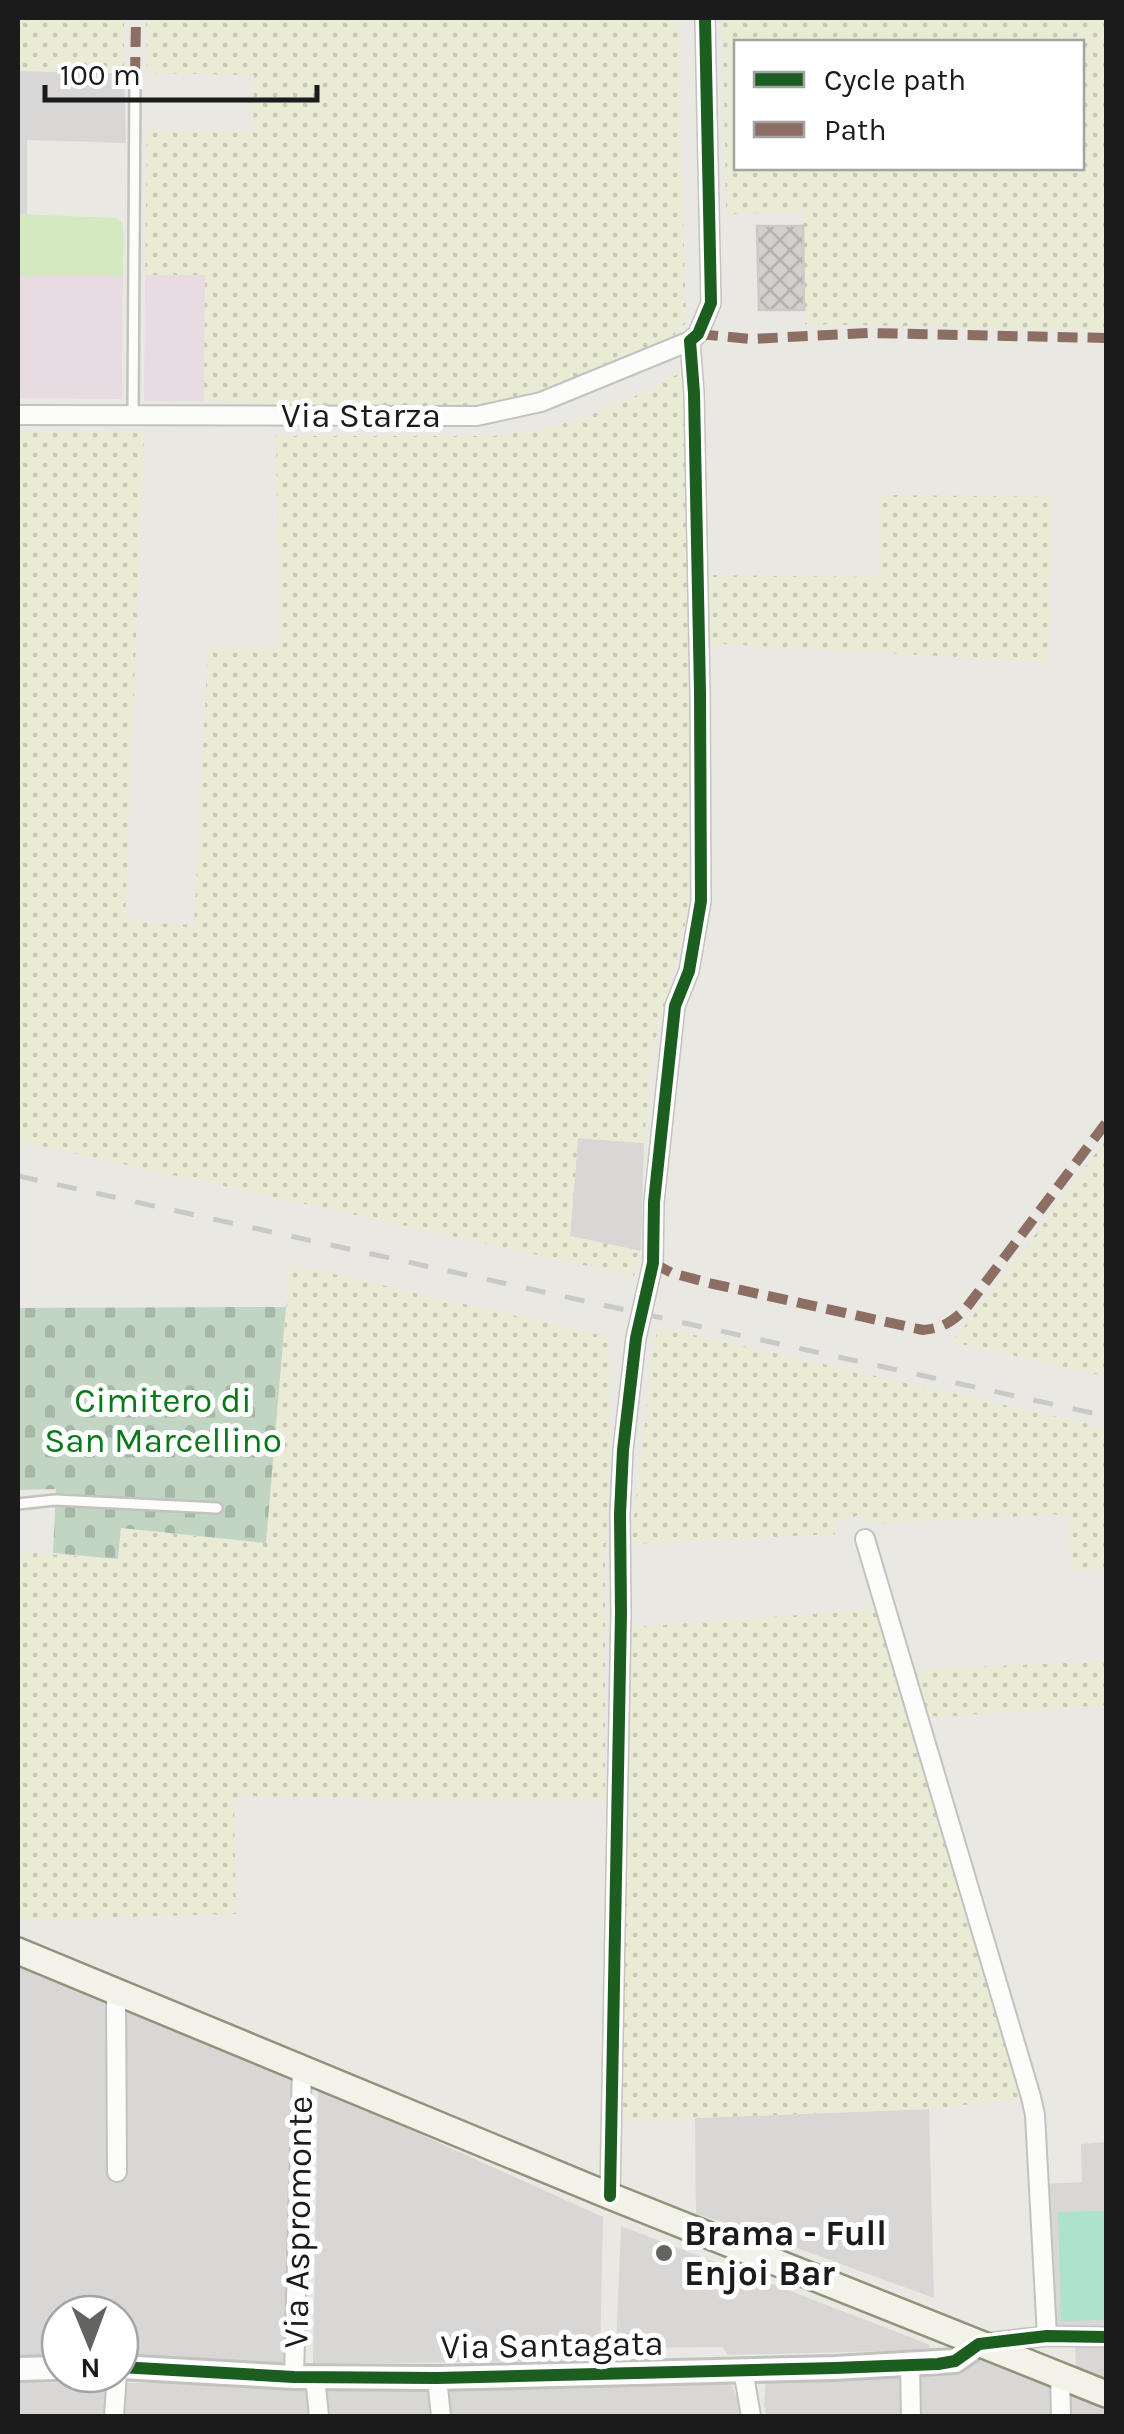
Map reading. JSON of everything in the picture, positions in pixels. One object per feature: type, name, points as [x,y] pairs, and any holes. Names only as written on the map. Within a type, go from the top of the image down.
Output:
[{"type":"main road","points":[[18,1951],[610,2196],[1106,2394]]},
{"type":"street","points":[[610,2196],[624,1450],[636,1338],[653,1263],[654,1202],[675,1006],[689,971],[701,901],[700,692],[690,341],[698,334],[711,303],[705,18]]},
{"type":"street","name":"Via Starza","points":[[18,415],[477,416],[541,402],[690,341]]},
{"type":"street","points":[[865,1538],[1031,2096],[1047,2336]]},
{"type":"street","points":[[116,1991],[117,2172]]},
{"type":"street","name":"Via Aspromonte","points":[[302,2067],[305,2377],[319,2416]]},
{"type":"street","points":[[980,2344],[1047,2336],[1106,2337]]},
{"type":"street","name":"Via Santagata","points":[[140,2368],[305,2377],[437,2378],[743,2370],[956,2361],[980,2344]]},
{"type":"street","points":[[910,2365],[911,2416]]},
{"type":"street","points":[[743,2370],[751,2416]]},
{"type":"street","points":[[1060,2375],[1061,2416]]},
{"type":"street","points":[[437,2378],[441,2416]]},
{"type":"lane","points":[[133,415],[136,77]]},
{"type":"lane","points":[[18,1504],[71,1501],[218,1508]]},
{"type":"shaded area","points":[[18,71],[124,73],[126,143],[27,140],[27,214],[18,214]]},
{"type":"shaded area","points":[[145,275],[205,275],[204,401],[144,401]]},
{"type":"shaded area","points":[[18,276],[123,276],[122,399],[18,398]]},
{"type":"shaded area","points":[[578,1138],[644,1143],[641,1251],[570,1236]]},
{"type":"shaded area","points":[[18,1965],[294,2082],[288,2368],[140,2359],[140,2294],[40,2294],[40,2359],[18,2359]]},
{"type":"shaded area","points":[[318,2088],[603,2217],[600,2360],[313,2364]]},
{"type":"shaded area","points":[[929,2109],[934,2298],[696,2214],[695,2118]]},
{"type":"shaded area","points":[[1106,2142],[1106,2328],[1054,2326],[1044,2184],[1082,2182],[1081,2144]]},
{"type":"shaded area","points":[[621,2226],[930,2346],[928,2350],[728,2355],[722,2347],[616,2348]]},
{"type":"shaded area","points":[[1075,2342],[1106,2343],[1106,2379],[1076,2367]]},
{"type":"shaded area","points":[[979,2352],[1106,2400],[1106,2416],[766,2416],[766,2381],[956,2366]]},
{"type":"shaded area","points":[[18,2383],[40,2383],[40,2394],[140,2394],[140,2383],[731,2383],[741,2416],[18,2416]]},
{"type":"green space","points":[[18,18],[124,18],[124,73],[18,71]]},
{"type":"green space","points":[[146,18],[678,18],[686,323],[670,339],[527,405],[432,408],[204,401],[205,275],[145,275],[147,130],[253,132],[254,75],[147,73]]},
{"type":"green space","points":[[723,18],[1106,18],[1106,330],[805,324],[803,212],[726,214]]},
{"type":"green space","points":[[18,214],[117,218],[122,222],[124,237],[123,276],[18,276]]},
{"type":"green space","points":[[686,370],[692,757],[691,867],[686,921],[652,1052],[644,1143],[578,1138],[570,1236],[641,1251],[634,1276],[18,1141],[18,432],[144,433],[125,919],[194,925],[208,648],[279,648],[276,436],[492,436],[534,431],[581,419]]},
{"type":"green space","points":[[879,495],[1051,497],[1049,662],[703,643],[703,575],[879,577]]},
{"type":"green space","points":[[1106,1139],[1106,1376],[952,1342],[1018,1258]]},
{"type":"green space","points":[[290,1264],[608,1337],[605,1801],[241,1796],[234,1804],[236,1914],[18,1920],[18,1552],[117,1559],[120,1528],[266,1543]]},
{"type":"green space","name":"Cimitero di San Marcellino","points":[[286,1307],[266,1543],[121,1528],[118,1559],[53,1553],[56,1489],[18,1490],[18,1308]]},
{"type":"green space","points":[[659,1327],[1106,1428],[1106,1569],[1071,1570],[1068,1514],[869,1524],[863,1514],[833,1523],[835,1534],[631,1544]]},
{"type":"green space","points":[[878,1609],[1024,2098],[929,2109],[623,2121],[624,1628]]},
{"type":"green space","points":[[1106,1661],[1106,1705],[937,1717],[922,1712],[911,1670]]},
{"type":"green space","points":[[1106,2211],[1106,2320],[1061,2321],[1058,2212]]},
{"type":"building","points":[[757,226],[803,226],[804,310],[759,310]]},
{"type":"railway","points":[[18,1176],[1106,1416]]},
{"type":"marked path","points":[[135,77],[136,18]]},
{"type":"marked path","points":[[698,334],[751,339],[868,333],[1106,338]]},
{"type":"marked path","points":[[653,1263],[672,1273],[709,1283],[923,1330],[937,1328],[967,1307],[1106,1123]]},
{"type":"cycle path","points":[[610,2196],[623,1450],[636,1338],[653,1263],[654,1202],[675,1006],[689,971],[701,901],[700,692],[690,341],[698,334],[711,303],[705,18]]},
{"type":"cycle path","points":[[140,2368],[294,2377],[437,2378],[835,2368],[938,2364],[955,2361],[979,2344],[1047,2336],[1106,2337]]},
{"type":"place","name":"Brama - Full Enjoi Bar","points":[[664,2253]]}]
